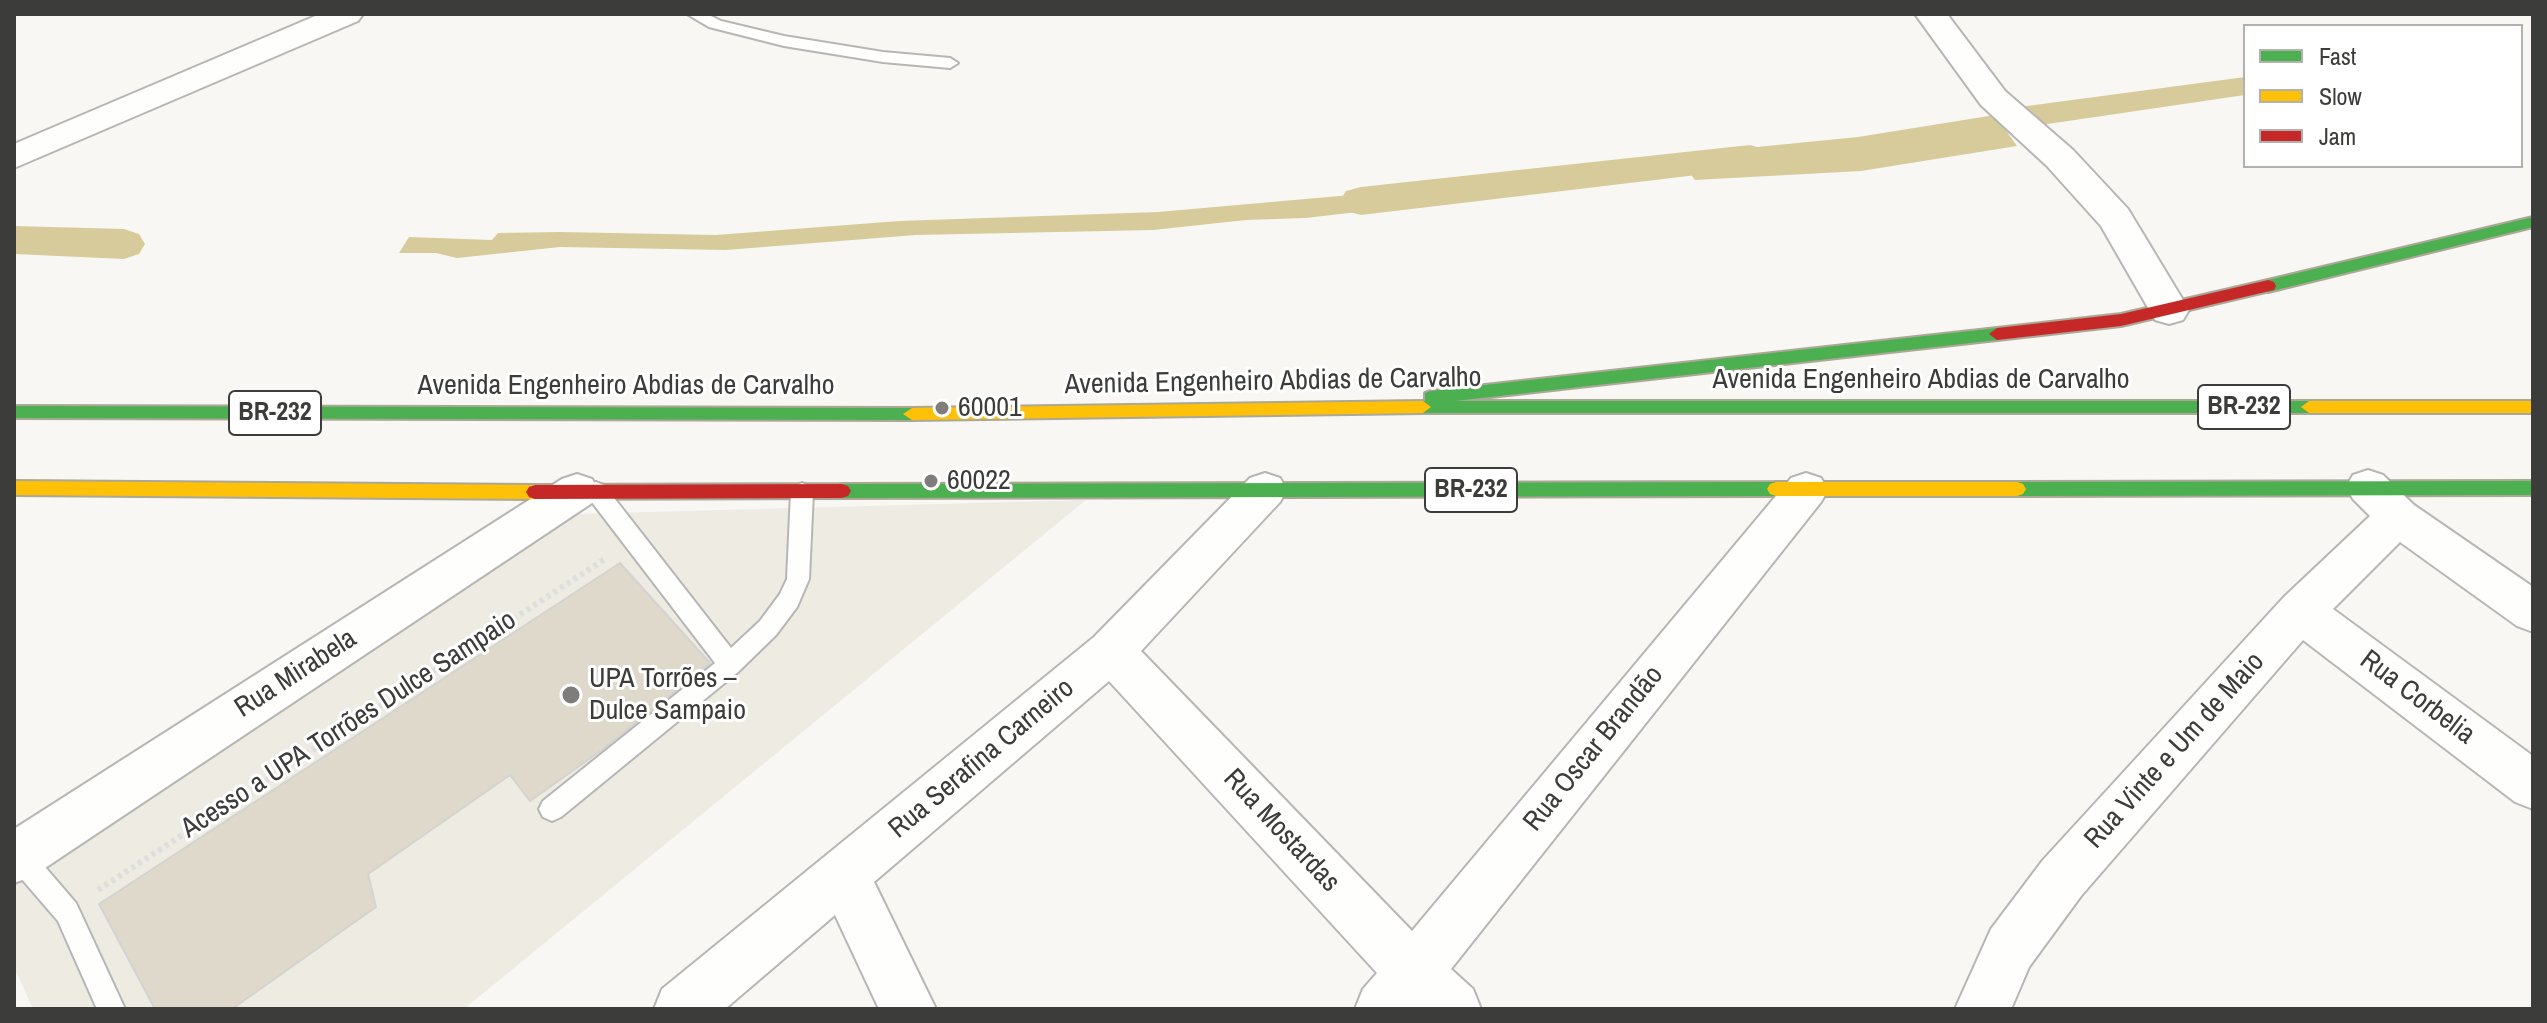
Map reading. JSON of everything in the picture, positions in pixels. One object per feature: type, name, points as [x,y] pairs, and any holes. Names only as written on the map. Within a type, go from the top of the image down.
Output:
[{"type":"main road","points":[[1339,407],[1784,360],[2121,320],[2533,222]]},
{"type":"main road","name":"Avenida Engenheiro Abdias de Carvalho","points":[[14,412],[919,414],[1339,407],[2533,407]]},
{"type":"main road","name":"BR-232","points":[[14,488],[802,492],[1806,490],[2383,502],[2533,488]]},
{"type":"street","points":[[14,157],[347,14]]},
{"type":"street","points":[[1931,14],[1993,98],[2060,158],[2115,218],[2169,310]]},
{"type":"street","name":"Rua Serafina Carneiro","points":[[682,1009],[1111,651],[1265,490]]},
{"type":"street","name":"Rua Oscar Brandão","points":[[1398,990],[1806,490]]},
{"type":"street","name":"Rua Mirabela","points":[[16,856],[587,491]]},
{"type":"street","points":[[2383,502],[2533,612]]},
{"type":"street","name":"Rua Vinte e Um de Maio","points":[[1983,1009],[2010,948],[2062,878],[2300,611],[2383,502]]},
{"type":"street","name":"Rua Corbelia","points":[[2300,611],[2533,786]]},
{"type":"street","name":"Rua Mostardas","points":[[1111,651],[1398,990],[1453,1009]]},
{"type":"street","points":[[843,875],[908,1009]]},
{"type":"lane","points":[[695,14],[715,24],[784,41],[883,57],[950,63]]},
{"type":"lane","points":[[587,491],[633,541],[730,665]]},
{"type":"lane","points":[[552,809],[730,665],[768,628],[789,600],[798,579],[802,492]]},
{"type":"lane","points":[[16,856],[67,912],[111,1009]]},
{"type":"path","name":"Acesso a UPA Torrões Dulce Sampaio","points":[[67,912],[633,541]]},
{"type":"shaded area","points":[[2243,77],[2243,95],[2034,126],[2012,108]]},
{"type":"shaded area","points":[[1995,115],[2017,146],[1861,171],[1695,180],[1676,155],[1858,137]]},
{"type":"shaded area","points":[[1419,189],[1438,203],[1153,230],[916,235],[726,250],[560,247],[457,258],[436,253],[399,253],[409,237],[492,240],[498,233],[560,232],[716,235],[899,221],[1158,212]]},
{"type":"shaded area","points":[[14,230],[54,239],[98,238],[85,254],[14,251]]},
{"type":"shaded area","name":"UPA Torrões – Dulce Sampaio","points":[[1086,500],[464,1009],[33,1009],[14,967],[14,877],[575,514]]},
{"type":"building","name":"UPA Torrões – Dulce Sampaio","points":[[620,563],[710,663],[602,750],[530,801],[510,775],[368,874],[376,907],[232,1009],[155,1009],[99,904]]},
{"type":"waterway","points":[[1361,201],[1750,158]]},
{"type":"waterway","points":[[14,240],[124,244]]},
{"type":"traffic: fast","points":[[2268,286],[2533,222]]},
{"type":"traffic: fast","points":[[1431,397],[1997,334]]},
{"type":"traffic: fast","points":[[1423,407],[2309,407]]},
{"type":"traffic: fast","points":[[14,412],[912,414]]},
{"type":"traffic: fast","points":[[2017,489],[2533,488]]},
{"type":"traffic: fast","points":[[842,491],[1776,489]]},
{"type":"traffic: slow","points":[[912,414],[1423,407]]},
{"type":"traffic: slow","points":[[2309,407],[2533,407]]},
{"type":"traffic: slow","points":[[14,488],[535,492]]},
{"type":"traffic: slow","points":[[1776,489],[2017,489]]},
{"type":"traffic: jam","points":[[1997,334],[2121,320],[2268,286]]},
{"type":"traffic: jam","points":[[535,492],[842,491]]},
{"type":"place","name":"60001","points":[[942,408]]},
{"type":"place","name":"60022","points":[[931,481]]},
{"type":"place","name":"UPA Torrões – Dulce Sampaio","points":[[571,695]]}]
